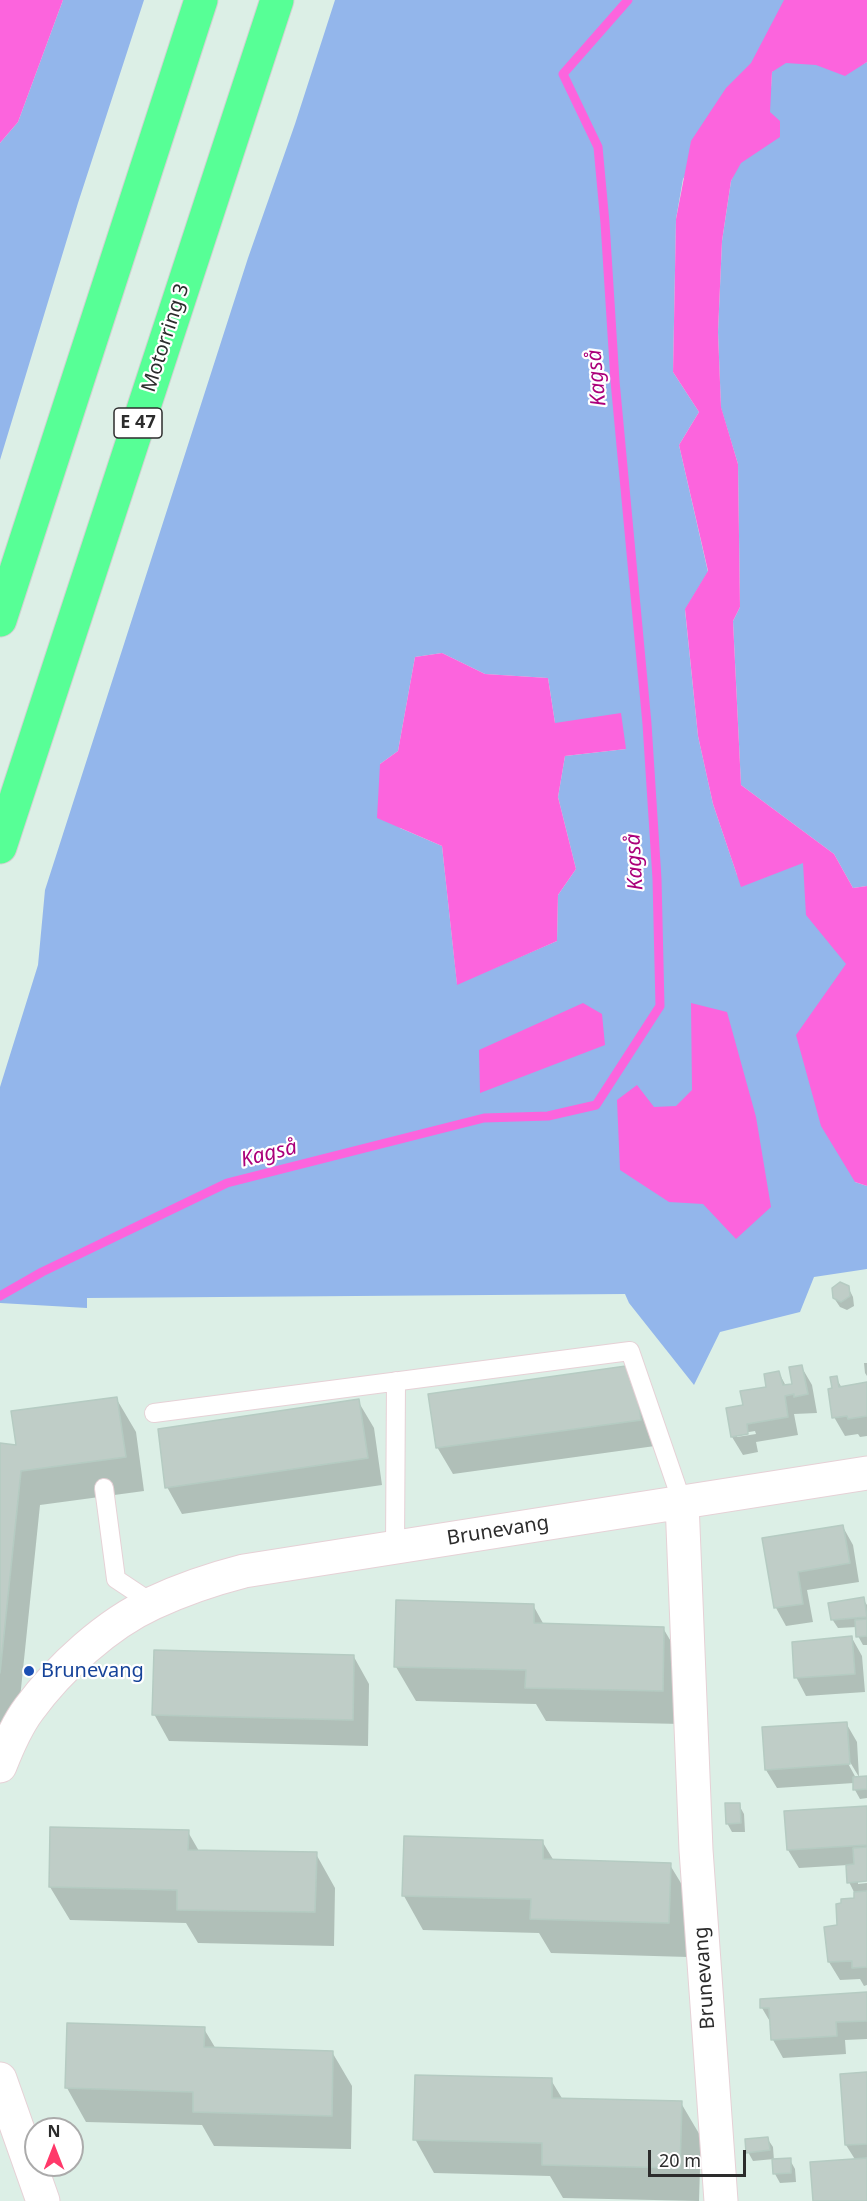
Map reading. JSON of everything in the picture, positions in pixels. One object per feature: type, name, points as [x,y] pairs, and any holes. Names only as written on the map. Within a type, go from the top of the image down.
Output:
[{"type":"highway","points":[[0,620],[201,0]]},
{"type":"highway","name":"Motorring 3","points":[[0,847],[277,0]]},
{"type":"street","name":"Brunevang","points":[[0,1766],[28,1710],[61,1672],[97,1639],[152,1603],[199,1583],[244,1571],[867,1473]]},
{"type":"street","name":"Brunevang","points":[[682,1502],[696,1850],[721,2201]]},
{"type":"street","points":[[0,2080],[43,2201]]},
{"type":"lane","points":[[154,1413],[630,1351],[682,1502]]},
{"type":"lane","points":[[395,1548],[396,1381]]},
{"type":"lane","points":[[104,1488],[116,1579],[152,1603]]},
{"type":"shaded area","points":[[0,0],[63,0],[18,122],[0,143]]},
{"type":"shaded area","points":[[63,0],[144,0],[78,203],[0,460],[0,143],[18,122]]},
{"type":"shaded area","points":[[335,0],[867,0],[768,36],[683,179],[676,219],[673,372],[699,412],[679,445],[708,572],[685,610],[698,736],[713,804],[737,875],[760,879],[803,862],[853,921],[855,1182],[867,1186],[867,1269],[814,1277],[800,1312],[720,1332],[694,1385],[629,1303],[625,1294],[87,1298],[87,1308],[0,1303],[0,1087],[38,965],[45,890],[248,258]],"holes":[[[442,653],[485,674],[548,678],[555,723],[626,749],[565,756],[558,797],[576,869],[558,895],[557,941],[457,984],[442,846],[400,828],[380,764],[398,751],[415,657]]]},
{"type":"shaded area","points":[[784,0],[867,0],[867,62],[845,76],[816,65],[786,63],[772,72],[770,112],[780,121],[780,137],[741,163],[731,181],[722,241],[718,332],[721,407],[738,464],[740,607],[733,621],[741,785],[834,854],[853,888],[867,886],[867,1186],[855,1182],[821,1126],[796,1035],[846,964],[806,915],[803,863],[741,887],[713,804],[698,736],[685,609],[708,571],[679,445],[699,412],[673,372],[676,219],[691,141],[726,88],[751,63]]},
{"type":"shaded area","points":[[792,44],[861,65],[867,62],[867,886],[853,888],[834,854],[741,785],[733,621],[740,607],[738,464],[721,408],[718,332],[722,241],[731,181],[771,88],[772,72]]},
{"type":"shaded area","points":[[442,653],[485,674],[548,678],[555,723],[621,713],[626,749],[565,756],[558,797],[576,869],[558,895],[557,941],[457,985],[442,846],[377,818],[380,764],[398,751],[415,657]]},
{"type":"shaded area","points":[[583,1003],[602,1014],[605,1045],[480,1093],[479,1050]]},
{"type":"shaded area","points":[[691,1003],[727,1012],[756,1117],[771,1207],[736,1239],[703,1204],[669,1202],[620,1170],[617,1100],[637,1085],[654,1107],[676,1106],[692,1090]]},
{"type":"building","points":[[840,1282],[849,1286],[850,1296],[841,1302],[833,1298],[832,1288]]},
{"type":"building","points":[[633,1365],[641,1420],[436,1448],[428,1394]]},
{"type":"building","points":[[802,1365],[808,1394],[785,1396],[788,1417],[747,1424],[748,1434],[731,1437],[726,1408],[743,1405],[740,1391],[766,1387],[764,1374],[779,1371],[783,1385],[792,1384],[789,1367]]},
{"type":"building","points":[[837,1376],[839,1387],[867,1382],[867,1416],[848,1419],[847,1416],[832,1418],[828,1389],[832,1388],[830,1377]]},
{"type":"building","points":[[117,1397],[126,1457],[21,1471],[0,1673],[0,1443],[16,1445],[11,1411]]},
{"type":"building","points":[[359,1399],[368,1458],[165,1488],[158,1429]]},
{"type":"building","points":[[843,1525],[850,1563],[798,1572],[803,1604],[774,1608],[762,1538]]},
{"type":"building","points":[[864,1597],[867,1617],[831,1620],[828,1603]]},
{"type":"building","points":[[396,1600],[534,1604],[534,1623],[664,1627],[663,1691],[525,1688],[526,1670],[394,1667]]},
{"type":"building","points":[[867,1619],[867,1636],[856,1637],[855,1620]]},
{"type":"building","points":[[852,1636],[855,1674],[794,1678],[792,1642]]},
{"type":"building","points":[[154,1650],[354,1655],[353,1720],[152,1715]]},
{"type":"building","points":[[847,1722],[850,1764],[765,1770],[762,1727]]},
{"type":"building","points":[[867,1776],[867,1789],[853,1790],[853,1777]]},
{"type":"building","points":[[725,1803],[740,1803],[741,1823],[726,1824]]},
{"type":"building","points":[[867,1806],[867,1845],[787,1850],[784,1811]]},
{"type":"building","points":[[50,1827],[189,1830],[188,1850],[317,1852],[315,1912],[177,1910],[177,1890],[49,1887]]},
{"type":"building","points":[[404,1836],[543,1840],[543,1859],[671,1863],[669,1923],[530,1919],[531,1899],[402,1896]]},
{"type":"building","points":[[867,1847],[867,1881],[847,1883],[846,1865],[854,1864],[853,1848]]},
{"type":"building","points":[[867,1891],[867,1967],[852,1968],[852,1961],[828,1962],[824,1927],[837,1925],[836,1904],[841,1903],[841,1899],[854,1898],[854,1892]]},
{"type":"building","points":[[867,1992],[867,2021],[836,2022],[837,2036],[771,2040],[769,2008],[760,2008],[760,1999]]},
{"type":"building","points":[[67,2023],[205,2027],[204,2047],[333,2051],[332,2116],[193,2112],[193,2092],[65,2088]]},
{"type":"building","points":[[867,2072],[867,2144],[845,2145],[840,2074]]},
{"type":"building","points":[[415,2075],[552,2078],[552,2098],[682,2101],[680,2168],[542,2165],[542,2143],[413,2140]]},
{"type":"building","points":[[768,2137],[770,2150],[746,2153],[745,2139]]},
{"type":"building","points":[[791,2158],[791,2173],[773,2174],[772,2159]]},
{"type":"building","points":[[867,2158],[867,2201],[813,2201],[810,2162]]},
{"type":"waterway","name":"Kagså","points":[[0,1296],[42,1272],[227,1183],[484,1118],[548,1116],[596,1105],[660,1006],[657,879],[647,724],[615,381],[598,147],[563,74],[628,0]]},
{"type":"place","name":"Brunevang","points":[[29,1671]]}]
